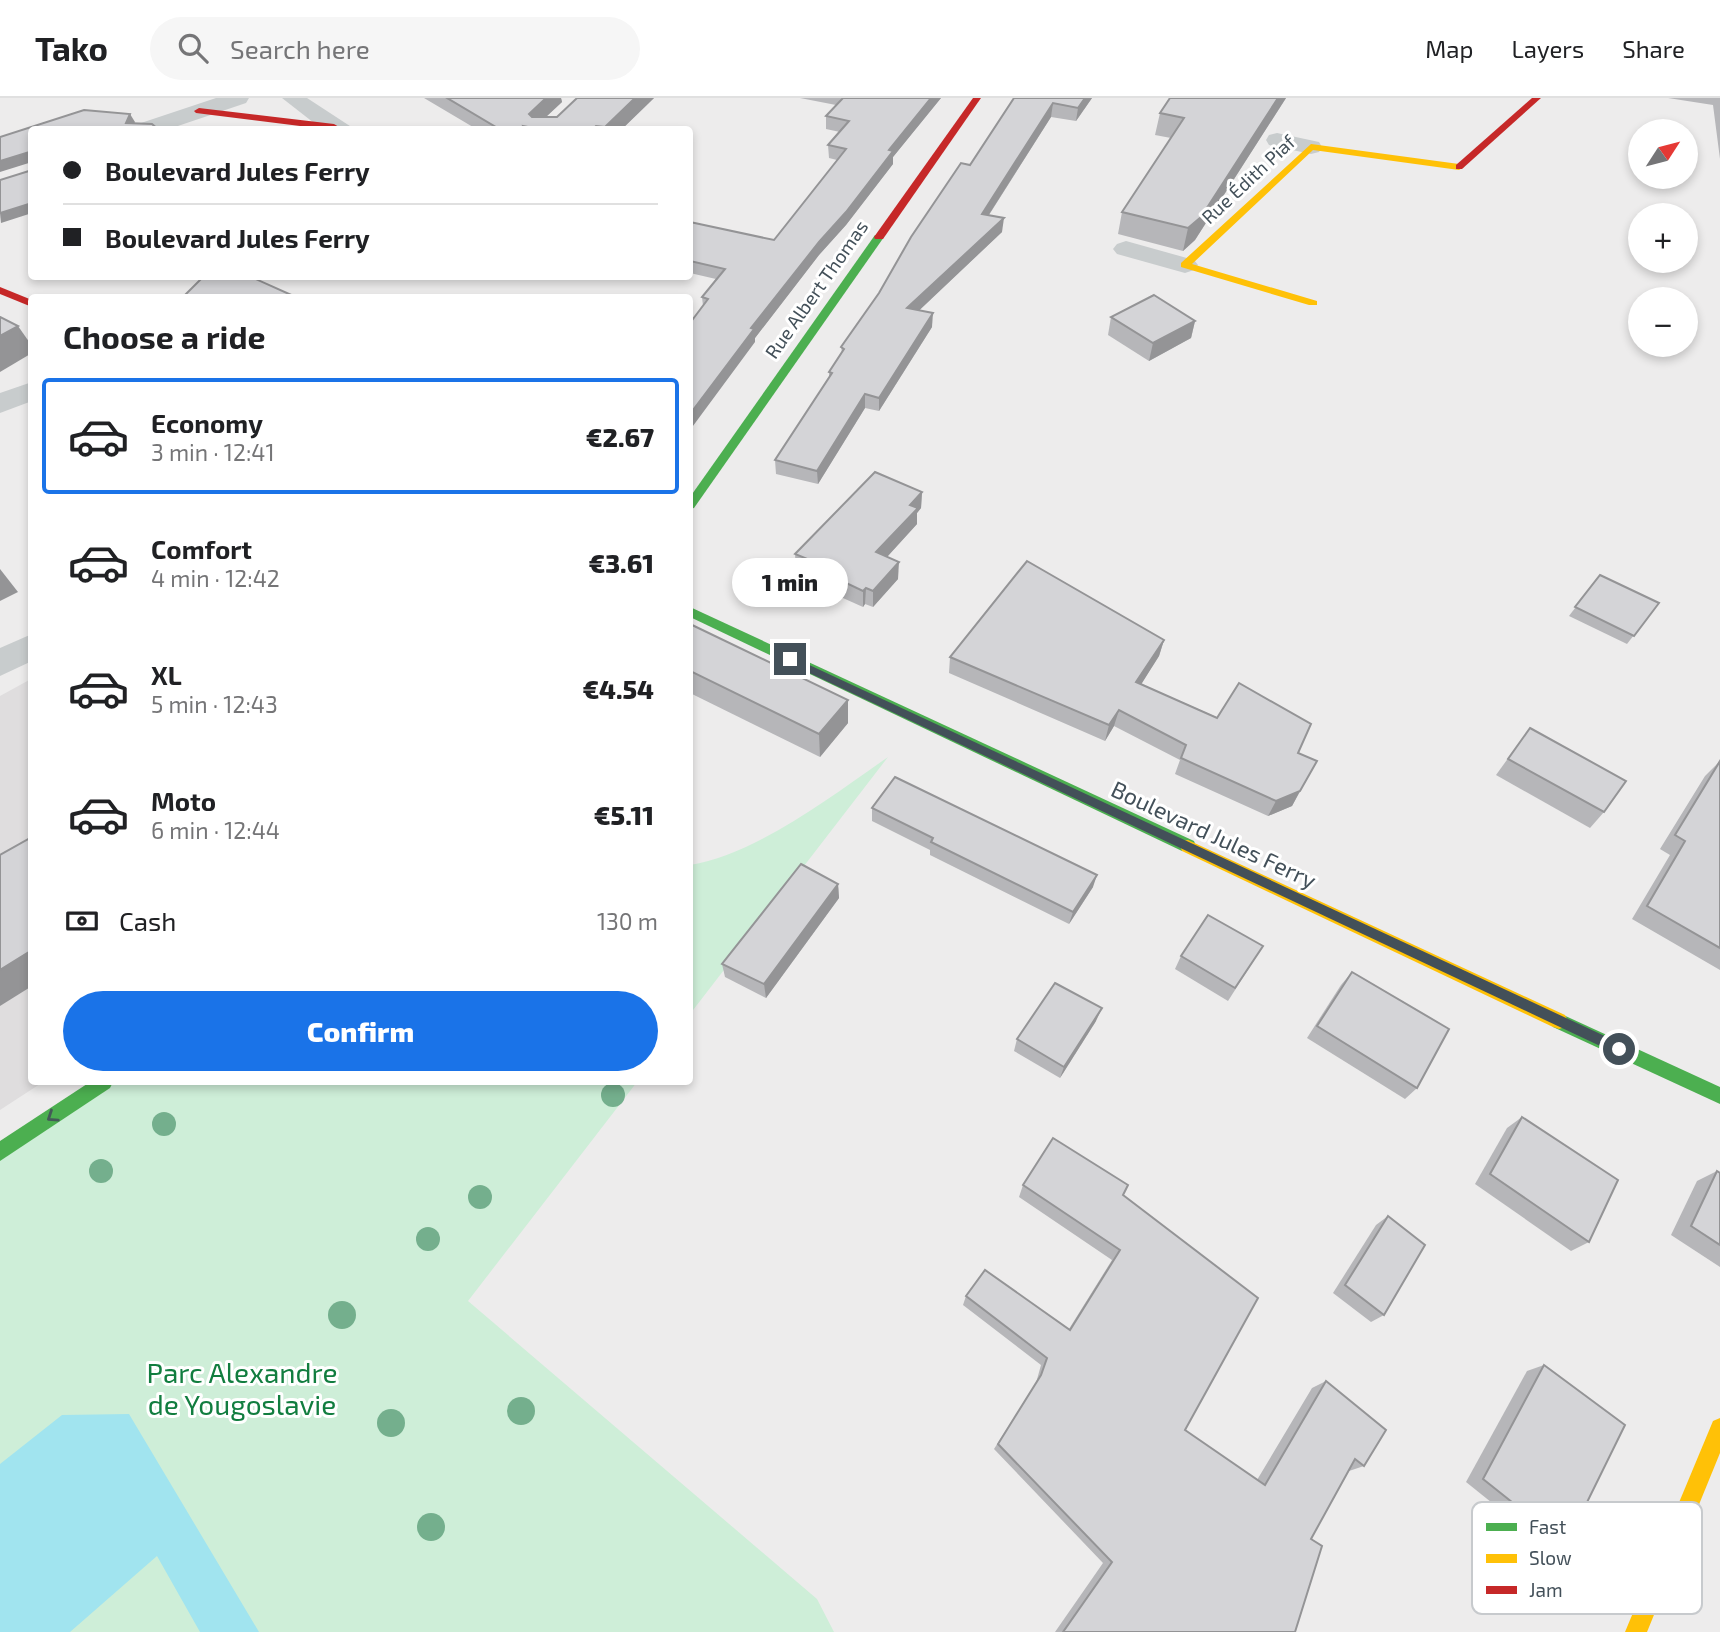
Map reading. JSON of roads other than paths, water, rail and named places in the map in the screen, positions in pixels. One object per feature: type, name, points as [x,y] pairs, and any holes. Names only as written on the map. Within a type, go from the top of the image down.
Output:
[{"type":"street","points":[[155,126],[238,98]]},
{"type":"street","points":[[293,98],[335,126]]},
{"type":"street","name":"Rue Albert Thomas","points":[[693,501],[976,98]]},
{"type":"street","name":"Rue Édith Piaf","points":[[1185,265],[1311,147],[1457,169],[1537,98]]},
{"type":"street","points":[[199,111],[316,126]]},
{"type":"street","points":[[1277,140],[1311,147]]},
{"type":"street","points":[[1126,249],[1313,303]]},
{"type":"street","points":[[0,289],[28,302]]},
{"type":"street","points":[[0,404],[28,392]]},
{"type":"street","name":"Boulevard Jules Ferry","points":[[693,613],[1720,1096]]},
{"type":"street","points":[[0,663],[28,648]]},
{"type":"street","points":[[0,1152],[100,1085]]},
{"type":"street","points":[[1692,1502],[1720,1428]]},
{"type":"water","points":[[129,1414],[259,1632],[200,1632],[157,1556],[70,1632],[0,1632],[0,1464],[62,1415]]},
{"type":"park label","name":"Parc Alexandre de Yougoslavie","points":[[242,1388]]}]
